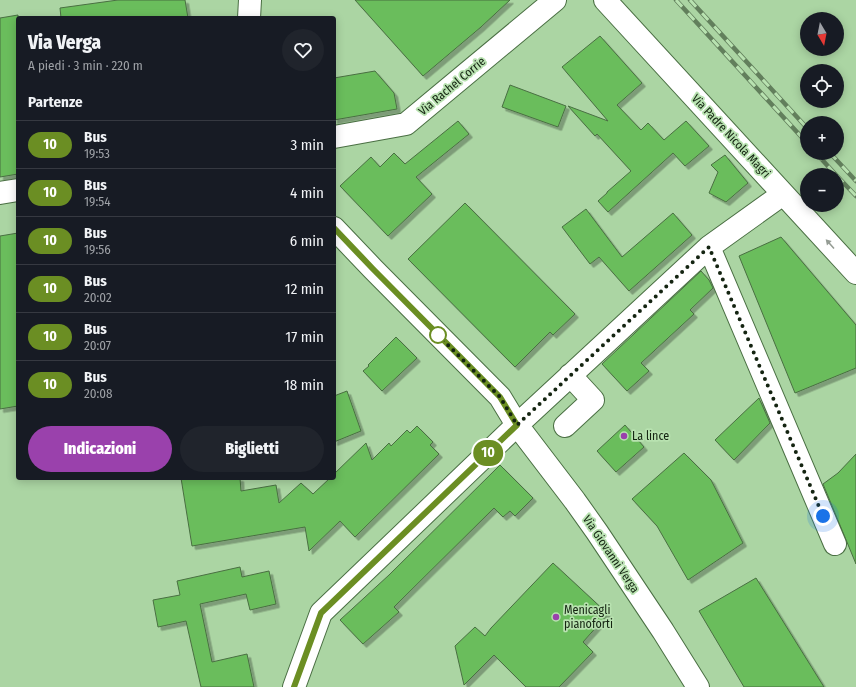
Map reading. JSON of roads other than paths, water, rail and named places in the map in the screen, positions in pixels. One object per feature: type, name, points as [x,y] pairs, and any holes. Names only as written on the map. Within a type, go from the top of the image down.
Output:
[{"type":"street","points":[[249,16],[250,0]]},
{"type":"street","name":"Via Rachel Corrie","points":[[336,137],[406,124],[555,0]]},
{"type":"street","name":"Via Padre Nicola Magri","points":[[605,0],[856,273]]},
{"type":"street","points":[[0,193],[16,190]]},
{"type":"street","points":[[294,687],[321,613],[570,375],[709,247],[783,194]]},
{"type":"street","name":"Via Giovanni Verga","points":[[336,230],[500,397],[517,425],[576,501],[663,631],[698,687]]},
{"type":"street","points":[[709,247],[835,544]]},
{"type":"street","points":[[565,426],[593,400],[570,375]]},
{"type":"railway","points":[[676,0],[800,135]]},
{"type":"railway","points":[[690,0],[800,120]]},
{"type":"railway","points":[[822,160],[830,168]]},
{"type":"railway","points":[[836,160],[856,181]]},
{"type":"railway","points":[[844,183],[856,196]]},
{"type":"place","name":"La lince","points":[[624,436]]},
{"type":"place","name":"Menicagli pianoforti","points":[[556,617]]}]
